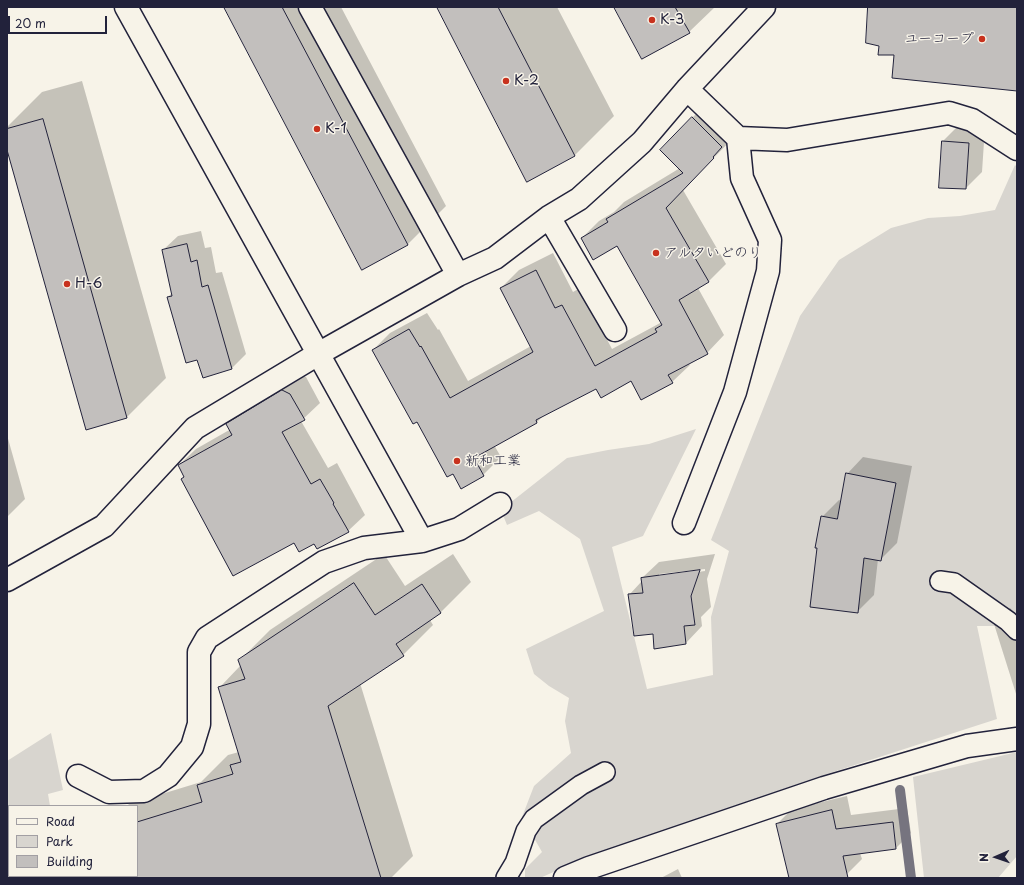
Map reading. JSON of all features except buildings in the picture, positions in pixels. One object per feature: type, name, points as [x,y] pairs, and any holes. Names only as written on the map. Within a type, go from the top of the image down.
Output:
[{"type":"street","points":[[126,7],[422,541]]},
{"type":"street","points":[[310,7],[458,275]]},
{"type":"street","points":[[7,580],[104,526],[195,428],[318,354],[458,275],[495,258],[549,216],[579,199],[642,142],[687,89],[764,7]]},
{"type":"street","points":[[684,523],[735,392],[768,271],[770,240],[742,178],[738,138],[687,89]]},
{"type":"street","points":[[738,138],[787,140],[949,113],[972,120],[1017,149]]},
{"type":"street","points":[[549,216],[615,330]]},
{"type":"street","points":[[78,776],[108,792],[144,791],[168,776],[192,747],[199,724],[198,652],[207,638],[324,562],[364,548],[422,541],[459,528],[500,504]]},
{"type":"street","points":[[565,878],[597,865],[824,788],[967,746],[1017,739]]},
{"type":"lane","points":[[940,581],[954,583],[1008,621],[1017,630]]},
{"type":"lane","points":[[506,878],[515,863],[526,831],[534,819],[581,785],[605,772]]},
{"type":"green space","points":[[1015,165],[1017,167],[1017,626],[977,626],[997,719],[824,775],[585,858],[540,878],[525,878],[525,869],[542,852],[522,817],[534,786],[571,753],[565,721],[569,698],[549,686],[534,674],[526,649],[604,611],[580,539],[539,511],[507,525],[501,510],[567,458],[649,444],[696,429],[643,536],[612,547],[647,689],[713,675],[711,617],[729,551],[711,540],[800,316],[839,260],[891,228],[928,218],[960,216],[995,210]]},
{"type":"green space","points":[[51,733],[63,790],[48,794],[50,805],[8,805],[8,877],[23,878],[7,878],[7,761]]},
{"type":"green space","points":[[1017,752],[1017,856],[998,878],[924,878],[913,777]]},
{"type":"waterway","points":[[900,790],[911,878]]},
{"type":"place","name":"K-3","points":[[652,20]]},
{"type":"place","name":"ユーコープ","points":[[982,39]]},
{"type":"place","name":"K-2","points":[[506,81]]},
{"type":"place","name":"K-1","points":[[317,129]]},
{"type":"place","name":"アルタいどのり","points":[[656,253]]},
{"type":"place","name":"H-6","points":[[67,284]]},
{"type":"place","name":"新和工業","points":[[457,461]]}]
